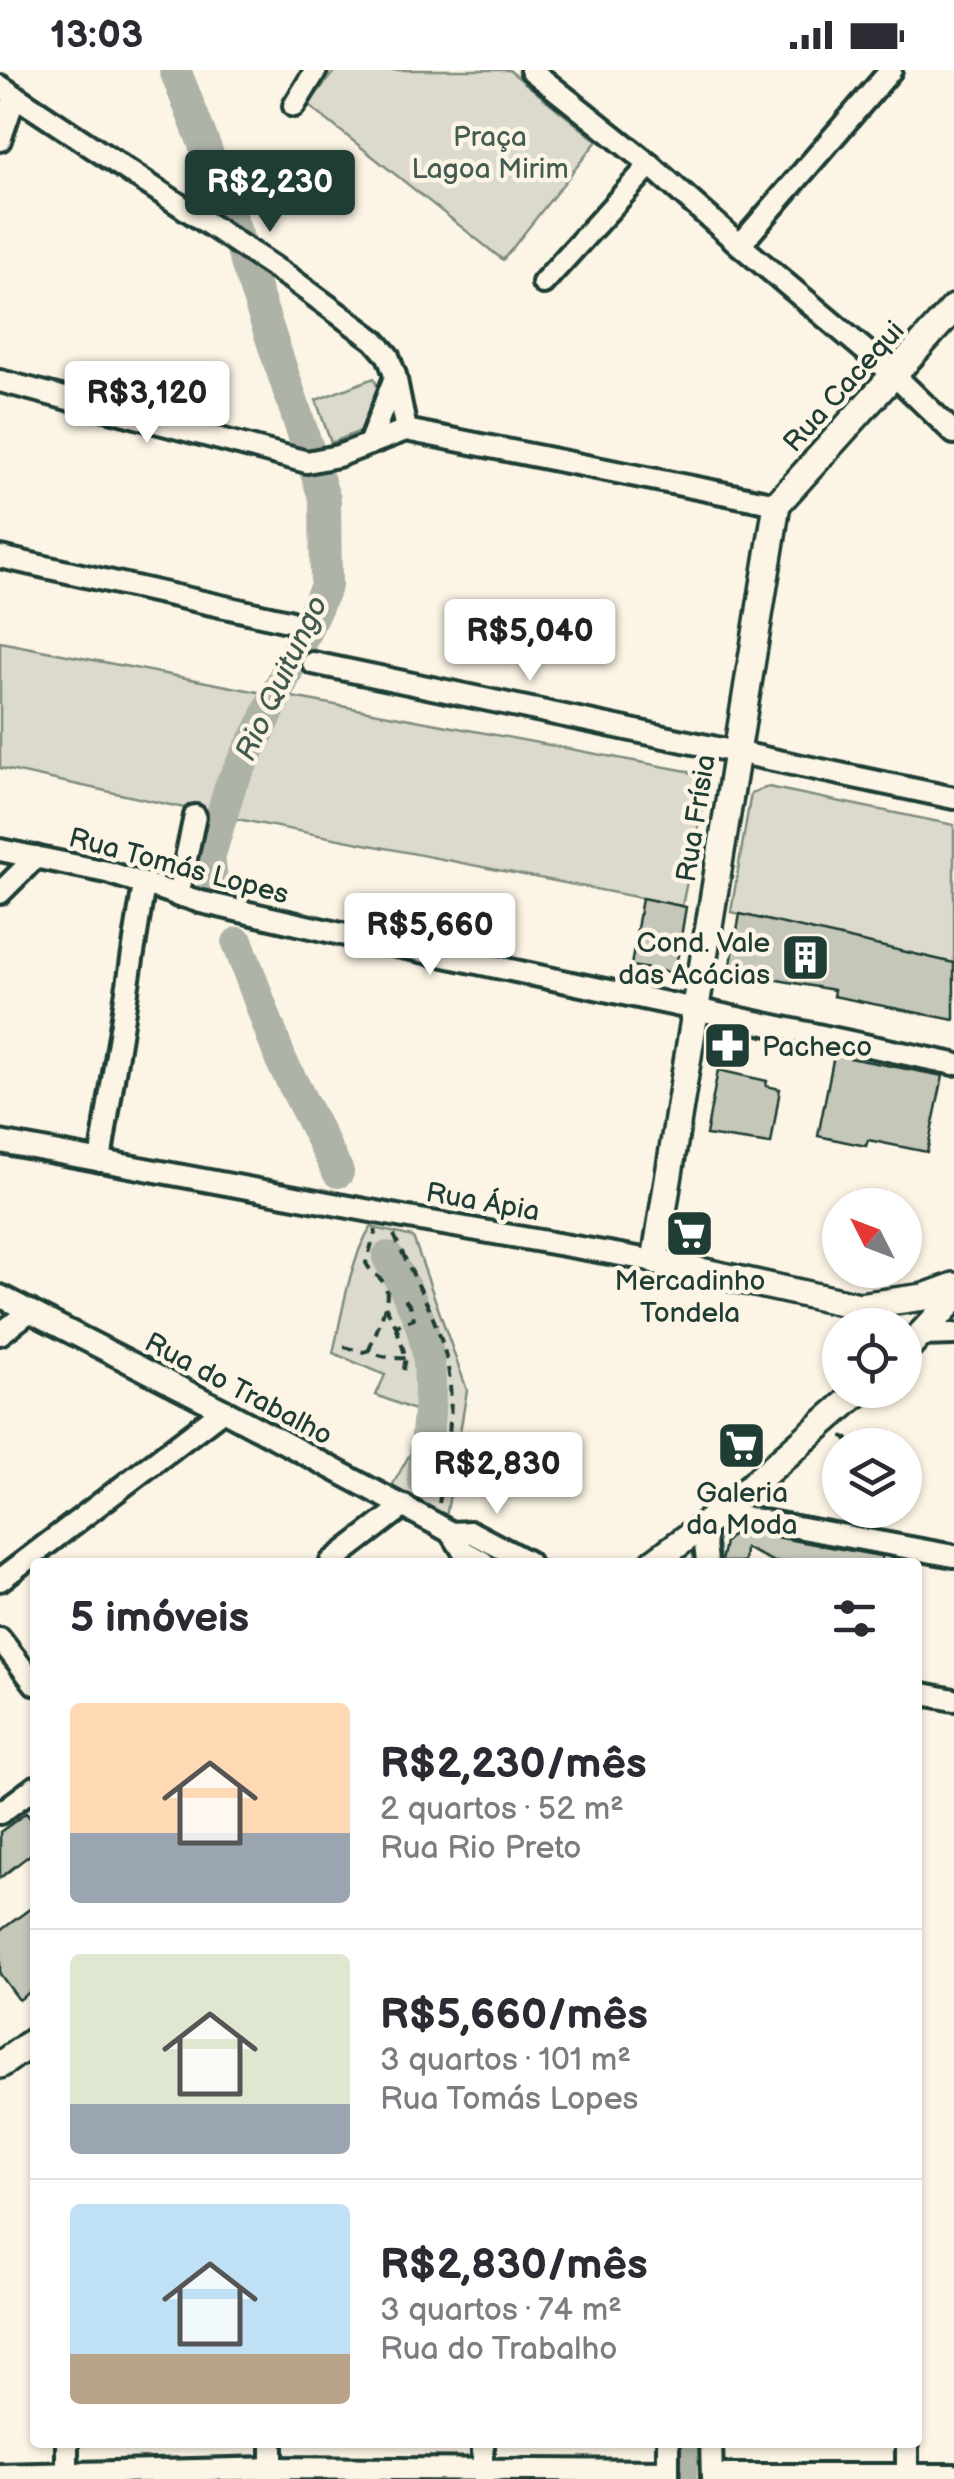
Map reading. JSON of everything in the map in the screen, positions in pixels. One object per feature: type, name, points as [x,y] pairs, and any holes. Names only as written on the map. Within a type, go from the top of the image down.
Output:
[{"type":"main road","name":"Rua Cacequi","points":[[777,504],[954,308]]},
{"type":"main road","name":"Rua Frísia","points":[[655,1261],[777,504]]},
{"type":"main road","name":"Rua Ápia","points":[[655,1261],[834,1308]]},
{"type":"main road","name":"Rua Ápia","points":[[889,1308],[954,1286]]},
{"type":"main road","points":[[922,1334],[954,1300]]},
{"type":"main road","points":[[659,1558],[712,1519],[841,1408]]},
{"type":"main road","points":[[0,2066],[30,2044]]},
{"type":"street","points":[[294,106],[316,70]]},
{"type":"street","points":[[530,70],[650,165],[893,374],[954,434]]},
{"type":"street","points":[[740,244],[891,70]]},
{"type":"street","points":[[0,140],[8,91],[290,278],[374,340],[388,356],[406,430]]},
{"type":"street","points":[[543,284],[650,165]]},
{"type":"street","points":[[370,444],[395,375]]},
{"type":"street","points":[[0,381],[307,462],[338,456],[406,430],[777,504]]},
{"type":"street","points":[[0,557],[288,621]]},
{"type":"street","points":[[314,663],[954,798]]},
{"type":"street","points":[[178,896],[195,816]]},
{"type":"street","name":"Rua Tomás Lopes","points":[[0,850],[107,872],[178,896],[350,936],[954,1064]]},
{"type":"street","points":[[0,893],[36,857]]},
{"type":"street","points":[[100,1160],[144,884]]},
{"type":"street","name":"Rua Ápia","points":[[0,1142],[655,1261]]},
{"type":"street","name":"Rua do Trabalho","points":[[0,1296],[404,1506],[444,1528],[463,1550],[477,1558]]},
{"type":"street","points":[[0,1334],[30,1311]]},
{"type":"street","points":[[922,1341],[954,1334]]},
{"type":"street","points":[[0,1580],[223,1410]]},
{"type":"street","points":[[335,1558],[404,1506]]},
{"type":"street","points":[[707,1558],[712,1519],[954,1556]]},
{"type":"street","name":"Rua do Trabalho","points":[[444,1528],[472,1532],[521,1558]]},
{"type":"street","points":[[0,1638],[30,1677]]},
{"type":"street","points":[[922,1694],[954,1700]]},
{"type":"street","points":[[0,1813],[30,1791]]},
{"type":"street","points":[[67,2477],[68,2448]]},
{"type":"street","points":[[482,2448],[483,2475]]},
{"type":"street","points":[[0,2474],[668,2475],[668,2448]]},
{"type":"street","points":[[712,2448],[712,2477],[954,2475]]},
{"type":"street","points":[[907,2448],[907,2477]]},
{"type":"path","points":[[369,1350],[387,1289],[370,1273],[366,1263],[384,1212],[446,1357],[450,1438],[444,1528]]},
{"type":"path","points":[[396,1326],[414,1319],[404,1297]]},
{"type":"path","points":[[385,1306],[406,1358],[402,1378]]},
{"type":"path","points":[[344,1348],[369,1350]]},
{"type":"path","points":[[369,1350],[406,1358]]},
{"type":"green space","name":"Praça Lagoa Mirim","points":[[335,70],[509,70],[597,141],[503,260],[308,105]]},
{"type":"green space","points":[[374,378],[380,394],[363,430],[331,443],[316,400]]},
{"type":"green space","points":[[0,642],[263,693],[224,770],[212,814],[0,768]]},
{"type":"green space","points":[[282,695],[687,771],[699,779],[705,793],[682,906],[232,818]]},
{"type":"green space","points":[[768,787],[954,825],[954,963],[731,912],[751,793]]},
{"type":"green space","points":[[371,1227],[413,1237],[467,1390],[446,1518],[392,1486],[421,1434],[422,1413],[376,1395],[385,1375],[333,1353],[352,1271]]},
{"type":"building","points":[[642,898],[686,907],[675,973],[631,966]]},
{"type":"building","points":[[740,914],[954,963],[954,1020],[833,996],[834,990],[766,978],[765,986],[728,980]]},
{"type":"building","points":[[834,1055],[943,1076],[927,1152],[868,1140],[866,1146],[818,1136]]},
{"type":"building","points":[[718,1070],[767,1081],[766,1086],[780,1089],[771,1144],[706,1135]]},
{"type":"building","points":[[737,1530],[882,1558],[766,1558],[745,1548],[744,1558],[722,1558],[725,1542]]},
{"type":"building","points":[[26,1813],[30,1818],[30,1855],[0,1878],[0,1832]]},
{"type":"building","points":[[30,1909],[30,1992],[19,2000],[0,1974],[0,1931]]},
{"type":"waterway","name":"Rio Quitungo","points":[[175,70],[222,190],[325,500],[326,586],[231,784],[209,858],[213,886]]},
{"type":"waterway","name":"Rio Quitungo","points":[[238,943],[281,1060],[338,1172]]},
{"type":"waterway","name":"Rio Quitungo","points":[[388,1257],[415,1310],[429,1360],[423,1479]]},
{"type":"waterway","name":"Rio Quitungo","points":[[681,2448],[681,2479]]},
{"type":"place","name":"Cond. Vale das Acácias","points":[[805,958]]},
{"type":"place","name":"Pacheco","points":[[727,1046]]},
{"type":"place","name":"Mercadinho Tondela","points":[[690,1233]]},
{"type":"place","name":"Galeria da Moda","points":[[742,1445]]}]
